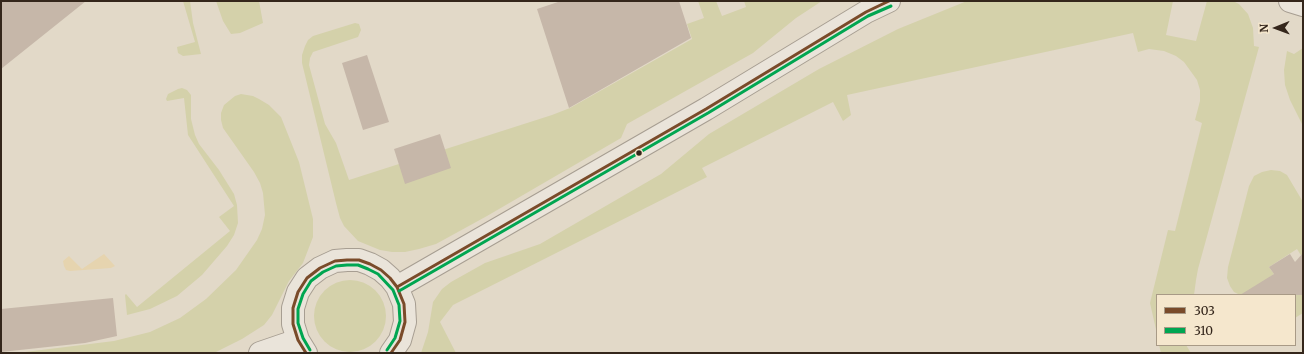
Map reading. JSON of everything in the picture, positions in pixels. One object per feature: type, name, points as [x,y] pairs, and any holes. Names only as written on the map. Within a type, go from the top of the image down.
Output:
[{"type":"street","points":[[397,287],[706,109],[866,12],[889,1]]},
{"type":"street","points":[[1290,1],[1303,5]]},
{"type":"street","points":[[260,353],[302,346],[293,324],[293,308],[298,292],[307,278],[320,268],[335,262],[359,260],[381,270],[390,278],[397,287],[404,304],[405,322],[400,340],[391,353]]},
{"type":"shaded area","points":[[183,1],[190,1],[193,23],[201,54],[183,56],[178,53],[177,47],[195,42]]},
{"type":"shaded area","points":[[216,1],[259,1],[263,23],[240,33],[231,34],[223,21]]},
{"type":"shaded area","points":[[698,1],[716,1],[722,16],[746,7],[744,1],[822,1],[796,18],[753,53],[627,124],[621,138],[436,244],[405,252],[380,250],[358,241],[344,226],[336,203],[302,63],[302,55],[305,46],[308,40],[313,36],[355,23],[359,24],[361,30],[358,37],[313,52],[309,65],[325,124],[336,143],[349,180],[570,108],[692,39],[687,24],[704,18]]},
{"type":"shaded area","points":[[967,1],[1173,1],[1166,35],[1196,41],[1207,1],[1233,1],[1239,4],[1248,14],[1253,28],[1254,46],[1259,47],[1198,269],[1194,294],[1156,294],[1156,330],[1150,303],[1168,230],[1175,231],[1202,123],[1195,120],[1200,101],[1200,90],[1197,80],[1184,62],[1176,56],[1164,51],[1149,49],[1138,52],[1133,33],[847,95],[851,115],[843,121],[833,102],[702,168],[707,177],[453,305],[440,322],[456,353],[421,353],[428,332],[433,302],[442,289],[451,282],[485,263],[540,244],[661,174],[709,134],[819,69],[898,29]]},
{"type":"shaded area","points":[[1303,48],[1303,126],[1290,100],[1285,85],[1284,70],[1287,51],[1294,54]]},
{"type":"shaded area","points":[[182,88],[187,90],[191,95],[191,119],[199,144],[219,170],[234,194],[237,205],[238,223],[234,235],[227,246],[202,275],[177,296],[150,309],[127,315],[126,294],[137,307],[230,231],[219,217],[234,206],[188,135],[184,98],[167,101],[166,99],[168,94]]},
{"type":"shaded area","points":[[241,94],[253,96],[259,99],[269,105],[281,117],[299,162],[313,219],[313,237],[303,263],[289,281],[272,315],[264,325],[242,339],[214,353],[17,353],[114,341],[150,332],[180,318],[206,299],[236,270],[257,240],[262,229],[265,215],[263,193],[260,183],[223,128],[221,120],[221,113],[224,105],[235,96]]},
{"type":"shaded area","points":[[1271,170],[1280,171],[1287,175],[1303,202],[1303,256],[1302,257],[1297,249],[1269,267],[1274,274],[1248,294],[1238,294],[1234,292],[1227,278],[1228,267],[1249,186],[1254,176]]},
{"type":"shaded area","points":[[350,280],[370,286],[380,296],[386,316],[380,336],[370,346],[350,352],[330,346],[320,336],[314,316],[320,296],[330,286]]},
{"type":"shaded area","points":[[1303,282],[1303,313],[1296,317],[1296,294],[1284,294]]},
{"type":"shaded area","points":[[1159,346],[1187,346],[1191,353],[1161,353]]},
{"type":"sand","points":[[104,254],[115,266],[111,268],[70,271],[66,270],[64,266],[63,261],[69,256],[82,269]]},
{"type":"building","points":[[1,1],[86,1],[1,69]]},
{"type":"building","points":[[561,1],[679,1],[691,38],[569,108],[537,9]]},
{"type":"building","points":[[367,55],[389,122],[363,130],[342,63]]},
{"type":"building","points":[[440,134],[451,168],[405,184],[394,149]]},
{"type":"building","points":[[1303,253],[1303,295],[1242,294],[1274,274],[1269,267],[1290,254],[1295,262]]},
{"type":"building","points":[[113,298],[117,336],[85,343],[1,352],[1,309]]},
{"type":"transit line","name":"303","points":[[397,287],[706,109],[866,12],[889,1]]},
{"type":"transit line","name":"310","points":[[399,291],[708,113],[868,16],[891,6]]},
{"type":"transit line","name":"303","points":[[306,353],[298,340],[293,324],[293,308],[298,292],[307,278],[320,268],[335,261],[347,260],[359,260],[370,264],[381,270],[397,287],[404,304],[405,322],[400,340],[391,353]]},
{"type":"transit line","name":"310","points":[[310,350],[303,338],[298,323],[298,309],[303,294],[311,281],[323,272],[336,266],[347,265],[358,265],[378,274],[393,290],[399,305],[400,321],[395,338],[387,350]]}]
